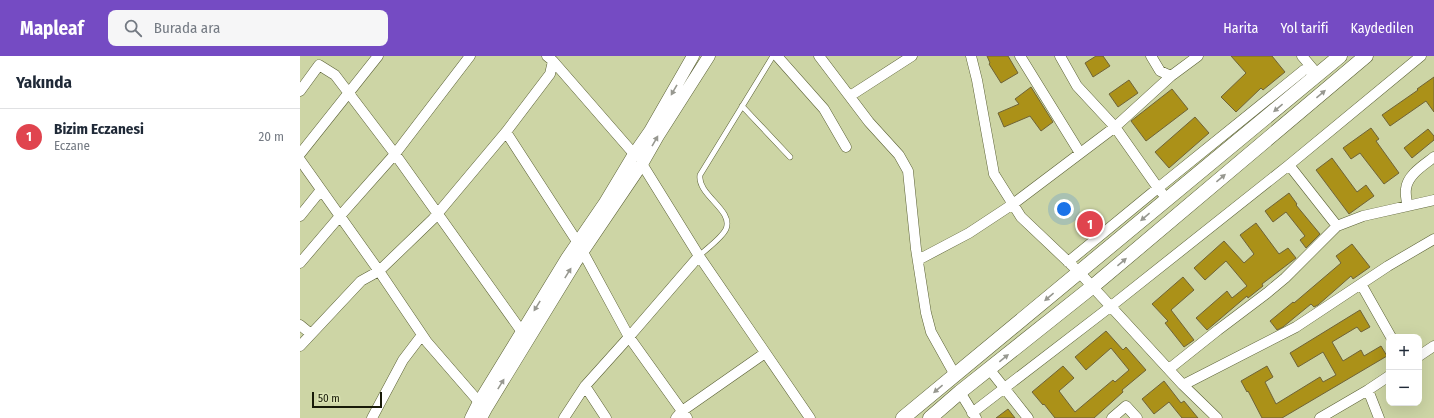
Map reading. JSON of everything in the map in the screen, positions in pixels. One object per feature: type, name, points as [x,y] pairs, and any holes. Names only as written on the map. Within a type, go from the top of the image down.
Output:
[{"type":"main road","points":[[903,418],[1079,272],[1163,193],[1340,56]]},
{"type":"main road","points":[[932,417],[960,392],[990,370],[1092,287],[1366,56]]},
{"type":"street","points":[[300,154],[378,56]]},
{"type":"street","points":[[300,263],[395,154],[470,56]]},
{"type":"street","points":[[482,418],[487,406],[604,204],[634,154],[650,131],[694,56]]},
{"type":"street","points":[[471,418],[479,402],[522,332],[580,247],[642,164],[709,56]]},
{"type":"street","points":[[777,56],[824,109],[846,147]]},
{"type":"street","points":[[819,56],[869,122],[899,155],[908,171],[918,260],[926,313],[931,332],[955,375]]},
{"type":"street","points":[[850,96],[912,56]]},
{"type":"street","points":[[971,56],[994,174],[1021,217],[1079,272],[1183,385],[1217,418]]},
{"type":"street","points":[[1020,56],[1080,153]]},
{"type":"street","points":[[1060,56],[1078,86],[1115,127],[1163,193]]},
{"type":"street","points":[[1152,56],[1160,71],[1171,76]]},
{"type":"street","points":[[918,260],[969,233],[1013,204],[1115,127],[1171,76],[1198,56]]},
{"type":"street","points":[[1068,262],[1163,193],[1304,70],[1313,69],[1302,56]]},
{"type":"street","points":[[960,392],[974,415],[1289,164],[1421,56]]},
{"type":"street","points":[[550,58],[634,154]]},
{"type":"street","points":[[300,346],[361,281],[379,271],[438,214],[506,132],[550,74],[550,58]]},
{"type":"street","points":[[300,91],[320,65],[335,75],[395,154],[522,332]]},
{"type":"street","points":[[506,132],[580,247],[629,337],[682,416],[766,353]]},
{"type":"street","points":[[1407,205],[1406,189],[1408,182],[1412,176],[1434,156]]},
{"type":"street","points":[[300,160],[379,271],[422,335],[479,402]]},
{"type":"street","points":[[642,164],[699,256],[810,418]]},
{"type":"street","points":[[1289,164],[1337,226]]},
{"type":"street","points":[[300,216],[321,190]]},
{"type":"street","points":[[1169,370],[1218,330],[1268,293],[1337,226],[1363,216],[1434,200]]},
{"type":"street","points":[[1183,385],[1296,327],[1388,266],[1434,239]]},
{"type":"street","points":[[564,418],[585,386],[699,256]]},
{"type":"street","points":[[1361,284],[1388,334]]},
{"type":"street","points":[[300,325],[311,334]]},
{"type":"street","points":[[372,418],[403,360],[422,335]]},
{"type":"street","points":[[1422,354],[1434,346]]},
{"type":"street","points":[[990,370],[1028,418]]},
{"type":"street","points":[[1320,418],[1386,378]]},
{"type":"street","points":[[585,386],[606,418]]},
{"type":"street","points":[[1368,390],[1379,418]]},
{"type":"street","points":[[1112,418],[1126,406],[1137,418]]},
{"type":"lane","points":[[699,256],[724,232],[727,224],[725,216],[700,184],[700,175],[773,56]]},
{"type":"lane","points":[[742,106],[790,157]]},
{"type":"building","points":[[987,56],[1008,56],[1018,73],[1001,83],[989,64],[990,63]]},
{"type":"building","points":[[1096,56],[1103,56],[1110,66],[1093,77],[1085,63]]},
{"type":"building","points":[[1231,56],[1272,56],[1285,72],[1263,90],[1261,88],[1236,112],[1221,97],[1246,73]]},
{"type":"building","points":[[1434,77],[1434,112],[1426,101],[1390,126],[1382,115]]},
{"type":"building","points":[[1129,80],[1138,93],[1118,107],[1109,94]]},
{"type":"building","points":[[1031,87],[1053,122],[1041,131],[1030,116],[1004,127],[998,113],[1019,104],[1015,99]]},
{"type":"building","points":[[1172,89],[1188,109],[1146,141],[1131,121]]},
{"type":"building","points":[[1195,117],[1209,133],[1169,168],[1155,152]]},
{"type":"building","points":[[1371,128],[1379,139],[1376,141],[1399,173],[1384,184],[1360,153],[1351,159],[1343,148]]},
{"type":"building","points":[[1428,129],[1434,136],[1434,140],[1412,158],[1404,148]]},
{"type":"building","points":[[1332,158],[1357,192],[1366,185],[1374,196],[1349,214],[1316,170]]},
{"type":"building","points":[[1289,193],[1297,204],[1296,205],[1320,234],[1306,248],[1300,240],[1305,236],[1286,212],[1273,222],[1265,211]]},
{"type":"building","points":[[1256,223],[1279,254],[1288,248],[1296,258],[1262,284],[1263,286],[1248,298],[1247,296],[1207,330],[1196,318],[1227,291],[1232,298],[1247,286],[1226,261],[1205,280],[1194,268],[1224,241],[1244,263],[1254,254],[1240,235]]},
{"type":"building","points":[[1352,244],[1370,267],[1353,279],[1351,276],[1318,305],[1314,307],[1311,304],[1283,327],[1277,330],[1270,321],[1293,302],[1294,303],[1341,263],[1336,256]]},
{"type":"building","points":[[1183,277],[1194,290],[1171,310],[1194,340],[1184,347],[1165,323],[1168,321],[1152,304]]},
{"type":"building","points":[[1360,310],[1370,327],[1361,332],[1357,327],[1332,342],[1343,361],[1361,350],[1364,356],[1381,346],[1386,357],[1282,418],[1262,418],[1241,381],[1267,366],[1273,377],[1265,382],[1276,404],[1320,377],[1323,382],[1336,375],[1323,352],[1298,367],[1290,353]]},
{"type":"building","points":[[1106,331],[1123,350],[1126,347],[1146,370],[1122,390],[1123,392],[1094,418],[1055,418],[1032,392],[1063,366],[1074,378],[1059,391],[1075,412],[1113,380],[1115,382],[1129,370],[1111,348],[1086,370],[1075,357]]},
{"type":"building","points":[[1164,381],[1181,403],[1184,401],[1198,418],[1182,418],[1169,402],[1154,414],[1142,399]]},
{"type":"building","points":[[1008,409],[1015,418],[996,418]]},
{"type":"place","name":"Bizim Eczanesi","points":[[1090,224]]}]
